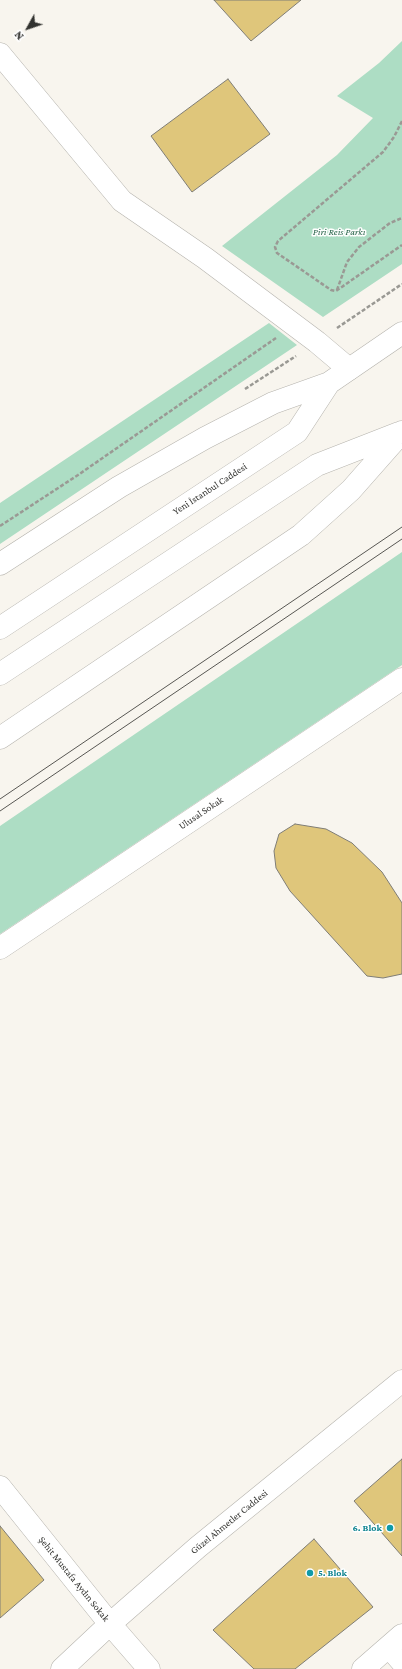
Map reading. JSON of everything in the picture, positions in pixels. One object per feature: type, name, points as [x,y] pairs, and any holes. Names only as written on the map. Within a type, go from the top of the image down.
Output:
[{"type":"main road","points":[[0,54],[122,201],[205,258],[317,342],[349,369]]},
{"type":"main road","name":"Yeni İstanbul Caddesi","points":[[0,628],[297,432],[329,383],[402,333]]},
{"type":"main road","points":[[0,564],[118,487],[205,438],[273,403],[329,383]]},
{"type":"main road","points":[[0,674],[317,464],[402,432]]},
{"type":"main road","points":[[0,738],[302,535],[351,490],[402,432]]},
{"type":"main road","name":"Ulusal Sokak","points":[[0,948],[402,679]]},
{"type":"main road","name":"Güzel Ahmetler Caddesi","points":[[62,1669],[110,1624],[198,1547],[402,1381]]},
{"type":"main road","name":"Şehit Mustafa Aydın Sokak","points":[[0,1487],[110,1624],[149,1669]]},
{"type":"main road","points":[[363,1669],[398,1648]]},
{"type":"path","points":[[402,120],[394,137],[382,152],[278,241],[275,247],[277,254],[331,290],[337,290],[402,245]]},
{"type":"path","points":[[337,290],[347,262],[358,247],[390,223],[402,218]]},
{"type":"path","points":[[317,342],[402,284]]},
{"type":"path","points":[[0,526],[78,475],[281,334]]},
{"type":"green space","name":"Piri Reis Parkı","points":[[402,41],[402,264],[323,317],[222,246],[337,155],[373,118],[337,96],[379,63]]},
{"type":"green space","points":[[269,323],[297,345],[0,544],[0,503]]},
{"type":"green space","points":[[402,552],[402,665],[0,934],[0,826]]},
{"type":"building","points":[[214,0],[301,0],[251,41]]},
{"type":"building","points":[[228,79],[270,134],[192,192],[151,136]]},
{"type":"building","points":[[295,824],[326,829],[352,843],[382,872],[402,903],[402,974],[383,978],[367,976],[290,891],[276,868],[274,851],[279,834]]},
{"type":"building","name":"6. Blok","points":[[402,1459],[402,1556],[354,1501]]},
{"type":"building","points":[[0,1526],[44,1580],[0,1618]]},
{"type":"building","name":"5. Blok","points":[[314,1539],[373,1607],[295,1669],[254,1669],[213,1630]]},
{"type":"tram line","points":[[0,799],[402,527]]},
{"type":"tram line","points":[[0,811],[402,539]]},
{"type":"place","name":"6. Blok","points":[[390,1528]]},
{"type":"place","name":"5. Blok","points":[[310,1573]]}]
